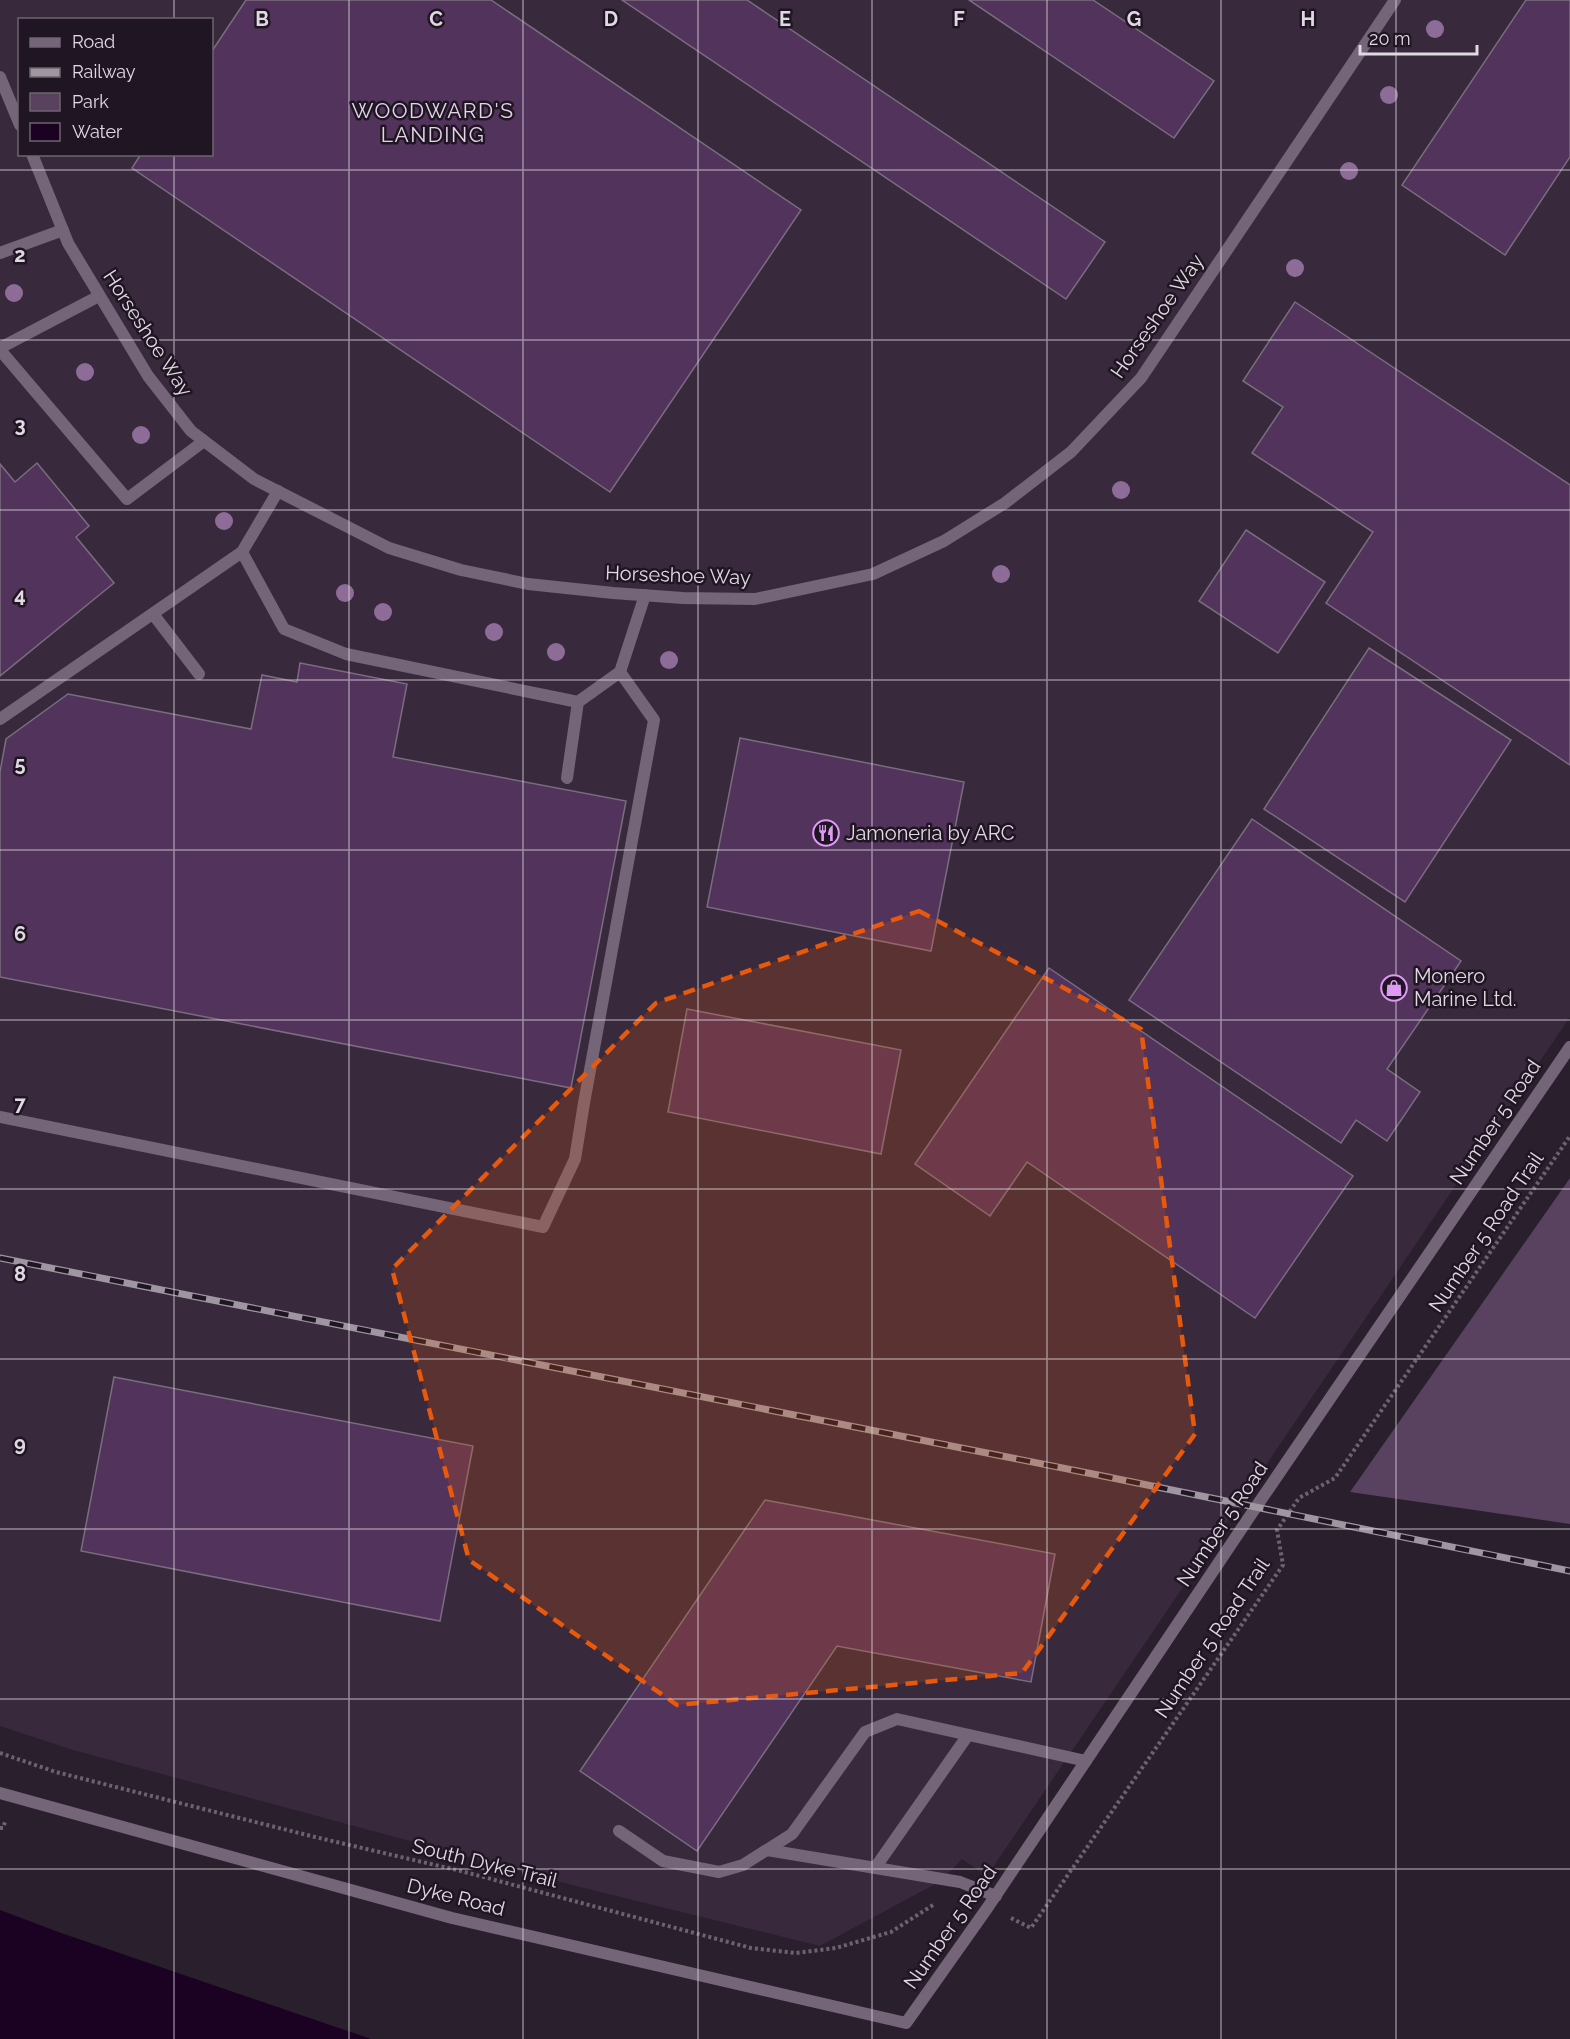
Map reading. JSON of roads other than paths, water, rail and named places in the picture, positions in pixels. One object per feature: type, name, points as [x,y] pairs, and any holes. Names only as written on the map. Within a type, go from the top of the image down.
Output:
[{"type":"street","name":"Horseshoe Way","points":[[33,156],[68,243],[148,376],[191,431],[255,479],[389,548],[461,570],[528,584],[645,595],[755,599],[873,574],[944,541],[1005,503],[1071,452],[1141,378],[1395,0]]},
{"type":"street","points":[[0,77],[18,120]]},
{"type":"street","points":[[0,253],[63,230]]},
{"type":"street","points":[[99,296],[0,349],[127,499],[204,441]]},
{"type":"street","points":[[0,719],[242,552],[278,490]]},
{"type":"street","points":[[242,552],[284,629],[346,654],[578,702]]},
{"type":"street","points":[[567,778],[578,702],[620,672],[645,595]]},
{"type":"street","points":[[153,614],[199,675]]},
{"type":"street","points":[[0,1117],[543,1227],[575,1160],[654,720],[620,672]]},
{"type":"street","name":"Number 5 Road","points":[[906,2023],[996,1896],[1256,1508],[1570,1047]]},
{"type":"street","points":[[619,1831],[663,1861],[719,1872],[743,1865],[792,1834],[865,1732],[897,1719],[1086,1761]]},
{"type":"street","points":[[875,1868],[968,1735]]},
{"type":"street","name":"Dyke Road","points":[[0,1793],[452,1918],[906,2023]]},
{"type":"street","points":[[767,1850],[960,1882],[996,1896]]},
{"type":"water","points":[[0,1910],[61,1933],[371,2039],[0,2039]]},
{"type":"railway","points":[[0,1258],[1098,1475],[1570,1571]]},
{"type":"place","name":"Jamoneria by ARC","points":[[826,833]]},
{"type":"place","name":"Monero Marine Ltd.","points":[[1394,988]]},
{"type":"district","name":"WOODWARD'S LANDING","points":[[433,123]]}]
